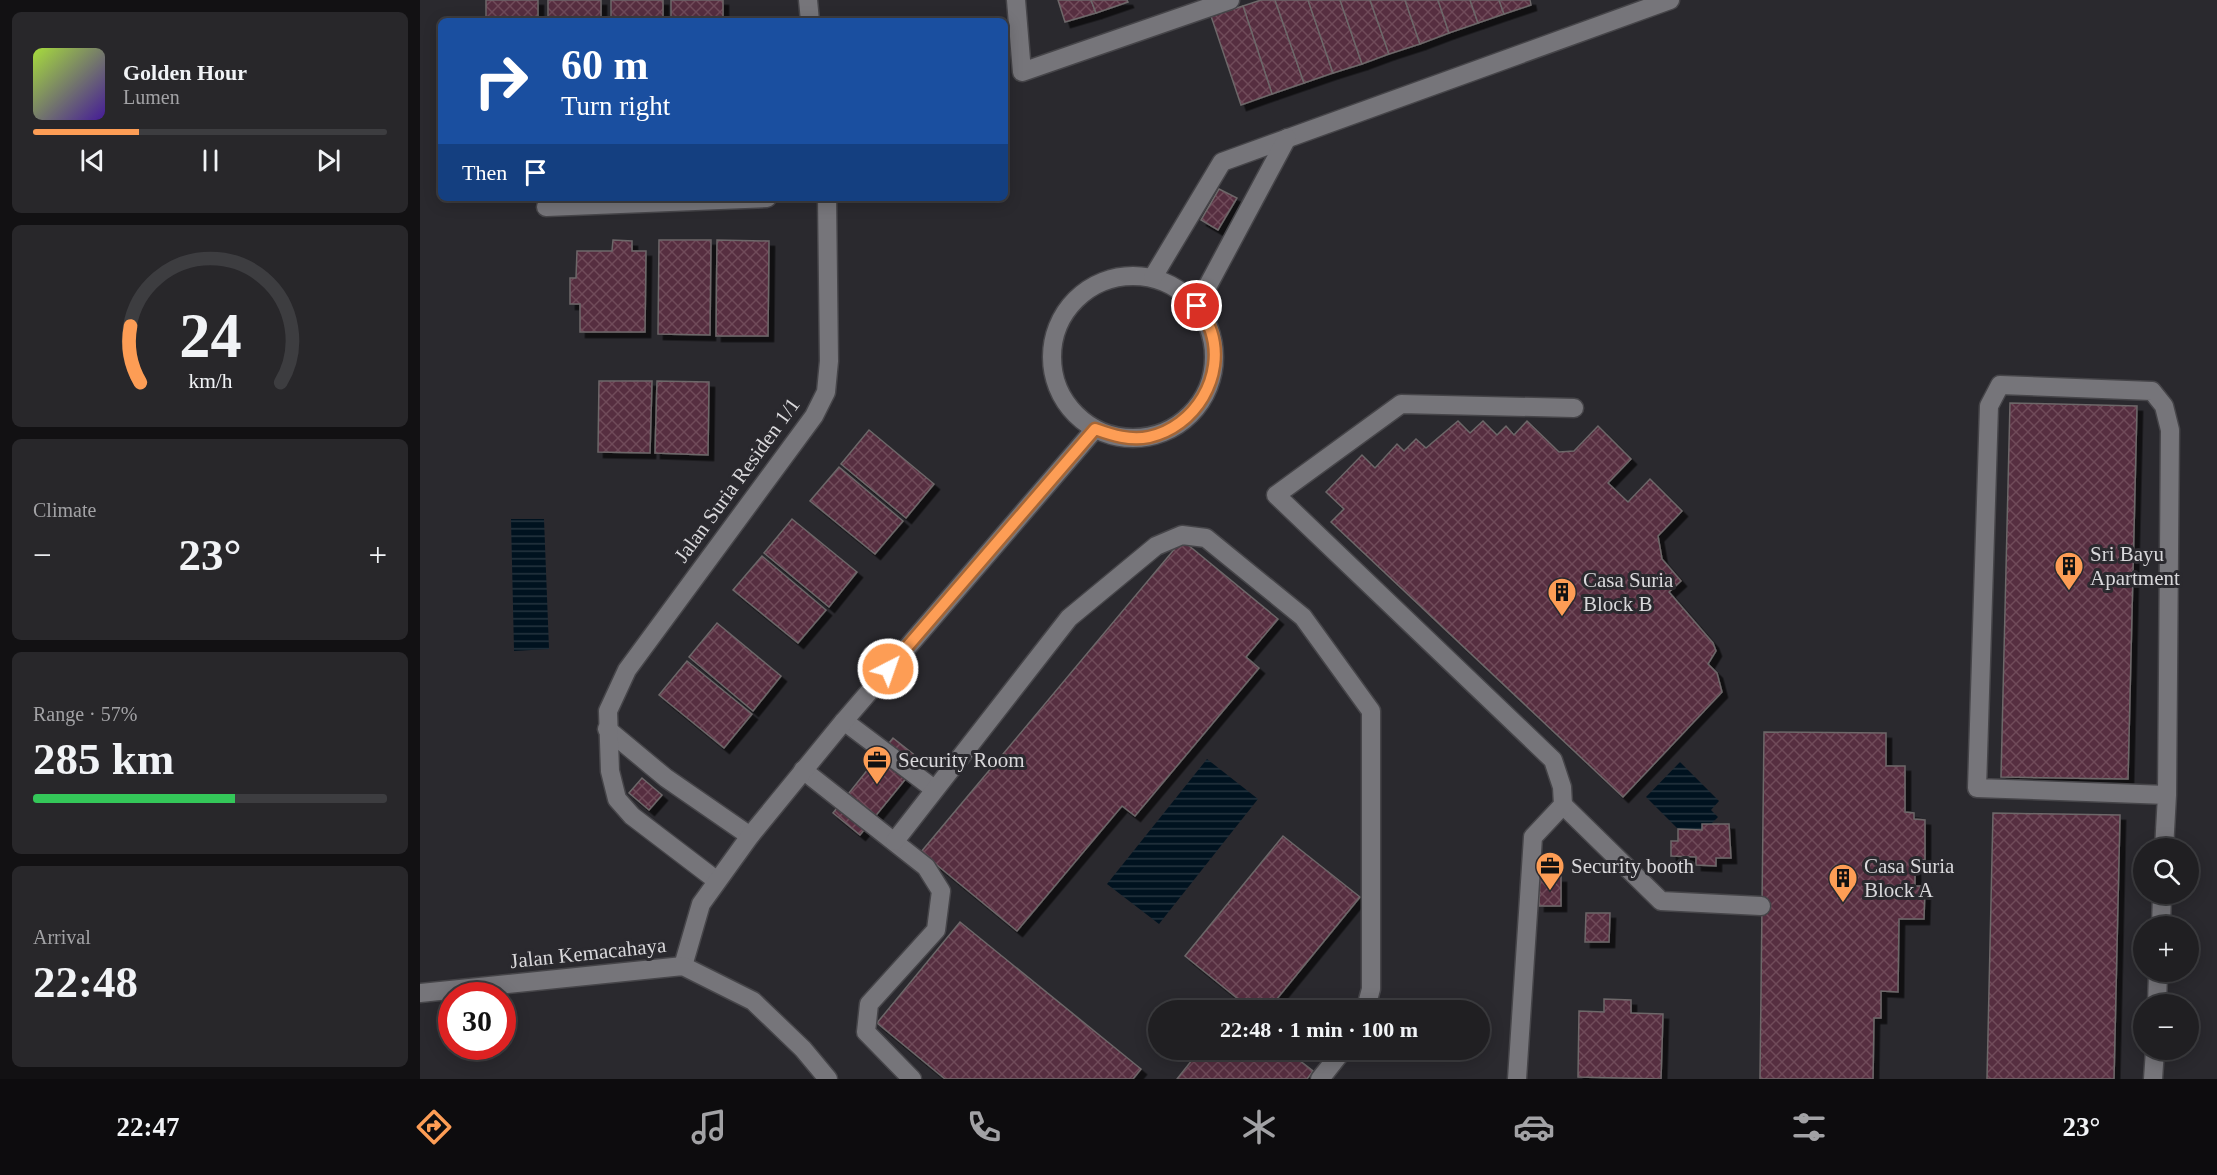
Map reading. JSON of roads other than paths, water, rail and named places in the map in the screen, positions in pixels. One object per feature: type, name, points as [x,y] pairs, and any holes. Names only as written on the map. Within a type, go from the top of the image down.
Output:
[{"type":"street","points":[[808,0],[810,18]]},
{"type":"street","points":[[1016,0],[1022,72],[1230,0]]},
{"type":"street","points":[[1153,277],[1222,162],[1670,0]]},
{"type":"street","points":[[1197,306],[1287,138]]},
{"type":"street","points":[[546,207],[693,201]]},
{"type":"street","name":"Jalan Suria Residen 1/1","points":[[716,880],[632,816],[617,799],[610,771],[608,711],[627,670],[814,416],[826,392],[829,361],[826,201]]},
{"type":"street","points":[[1126,275],[1153,277],[1177,288],[1197,306],[1211,331],[1215,358],[1210,385],[1196,409],[1175,426],[1149,437],[1121,437],[1095,429],[1073,413],[1058,392],[1051,366],[1052,340],[1061,316],[1078,295],[1101,282],[1126,275]]},
{"type":"street","points":[[2165,838],[2167,795],[2170,430],[2164,406],[2152,391],[2000,385],[1989,406],[1977,788],[2167,795]]},
{"type":"street","points":[[1574,408],[1401,404],[1276,495],[1553,760],[1562,787],[1563,805],[1661,901],[1761,906]]},
{"type":"street","points":[[683,966],[701,904],[716,880],[844,721],[1095,429]]},
{"type":"street","points":[[895,841],[1069,618],[1156,546],[1182,536],[1206,538],[1303,617],[1371,711],[1371,989],[1368,1000]]},
{"type":"street","points":[[844,721],[934,789]]},
{"type":"street","points":[[607,729],[666,778],[750,836]]},
{"type":"street","points":[[803,770],[926,867],[940,891],[936,930],[868,1004],[866,1032],[912,1079]]},
{"type":"street","points":[[1517,1079],[1533,837],[1563,805]]},
{"type":"street","name":"Jalan Kemacahaya","points":[[420,993],[683,966],[753,1001],[803,1049],[828,1079]]},
{"type":"street","points":[[1320,1079],[1335,1060]]},
{"type":"street","points":[[2153,1079],[2154,1060]]},
{"type":"water","points":[[511,519],[544,519],[549,649],[514,651]]},
{"type":"water","points":[[1207,759],[1258,799],[1159,924],[1107,884]]},
{"type":"water","points":[[1680,762],[1719,801],[1711,810],[1718,817],[1711,824],[1702,824],[1702,830],[1678,829],[1646,797]]},
{"type":"place","name":"Sri Bayu Apartment","points":[[2069,592]]},
{"type":"place","name":"Casa Suria Block B","points":[[1562,618]]},
{"type":"place","name":"Security Room","points":[[877,786]]},
{"type":"place","name":"Security booth","points":[[1550,892]]},
{"type":"place","name":"Casa Suria Block A","points":[[1843,904]]}]
